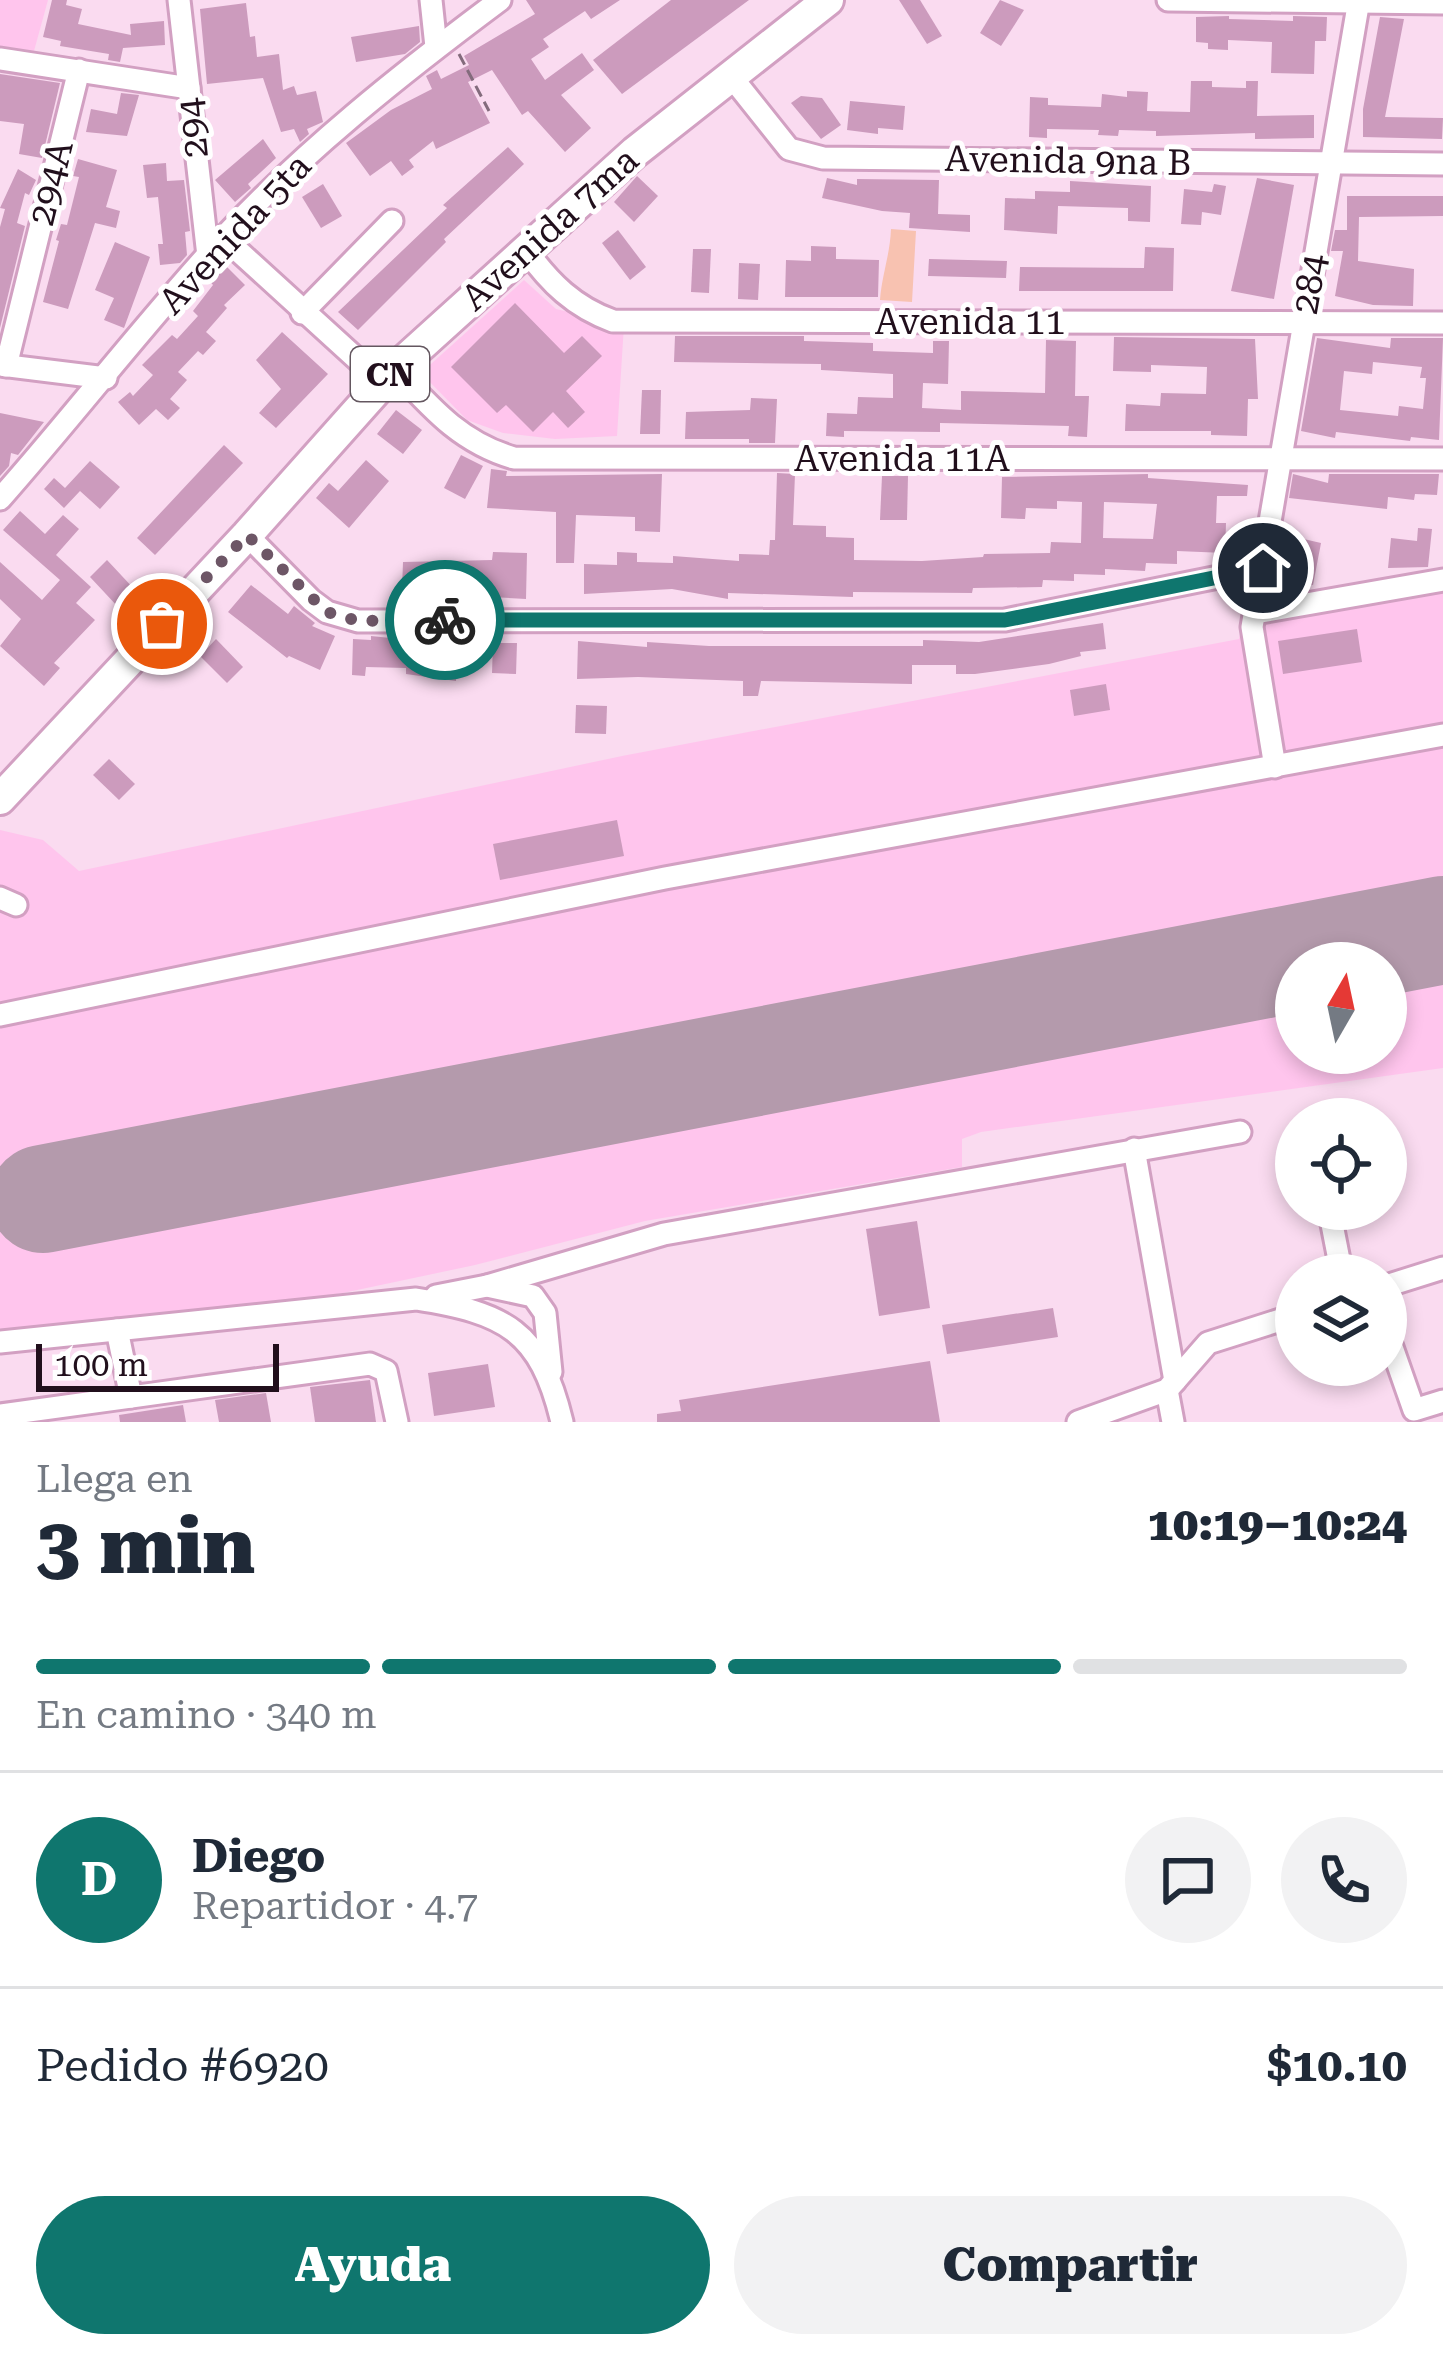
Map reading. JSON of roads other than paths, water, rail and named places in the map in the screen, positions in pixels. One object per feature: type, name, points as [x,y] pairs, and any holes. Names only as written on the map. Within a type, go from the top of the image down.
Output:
[{"type":"highway","name":"Avenida 7ma","points":[[0,799],[247,535],[388,375],[635,152],[828,0]]},
{"type":"street","name":"294","points":[[179,0],[208,256]]},
{"type":"street","points":[[431,0],[443,42]]},
{"type":"street","name":"Avenida 5ta","points":[[0,499],[224,238],[302,160],[500,0]]},
{"type":"street","points":[[1168,0],[1443,3]]},
{"type":"street","name":"284","points":[[1275,767],[1254,620],[1359,2]]},
{"type":"street","points":[[0,59],[189,88]]},
{"type":"street","name":"294A","points":[[3,365],[79,70]]},
{"type":"street","name":"Avenida 9na B","points":[[730,75],[789,149],[823,158],[1443,164]]},
{"type":"street","points":[[302,313],[392,221]]},
{"type":"street","points":[[224,238],[302,313],[388,375]]},
{"type":"street","name":"Avenida 11","points":[[526,250],[548,279],[584,310],[614,321],[1443,323]]},
{"type":"street","points":[[3,365],[106,378]]},
{"type":"street","name":"Avenida 11A","points":[[388,375],[482,449],[514,458],[1443,459]]},
{"type":"street","points":[[247,535],[311,600],[327,612],[358,621],[1005,620],[1263,568]]},
{"type":"street","points":[[1254,620],[1443,580]]},
{"type":"street","points":[[0,1015],[688,874],[1443,735]]},
{"type":"street","points":[[0,1342],[416,1299],[487,1286],[664,1234],[1240,1132]]},
{"type":"street","points":[[1134,1149],[1173,1422]]},
{"type":"street","points":[[1407,1279],[1443,1268]]},
{"type":"street","points":[[487,1286],[533,1296],[544,1313],[551,1379],[562,1422]]},
{"type":"street","points":[[416,1299],[465,1307],[506,1324],[532,1347],[551,1379]]},
{"type":"street","points":[[1078,1422],[1171,1386],[1208,1343],[1275,1322]]},
{"type":"street","points":[[117,1330],[130,1396]]},
{"type":"street","points":[[0,1415],[370,1364],[386,1371],[398,1422]]},
{"type":"street","points":[[1406,1386],[1414,1410],[1443,1401]]}]
